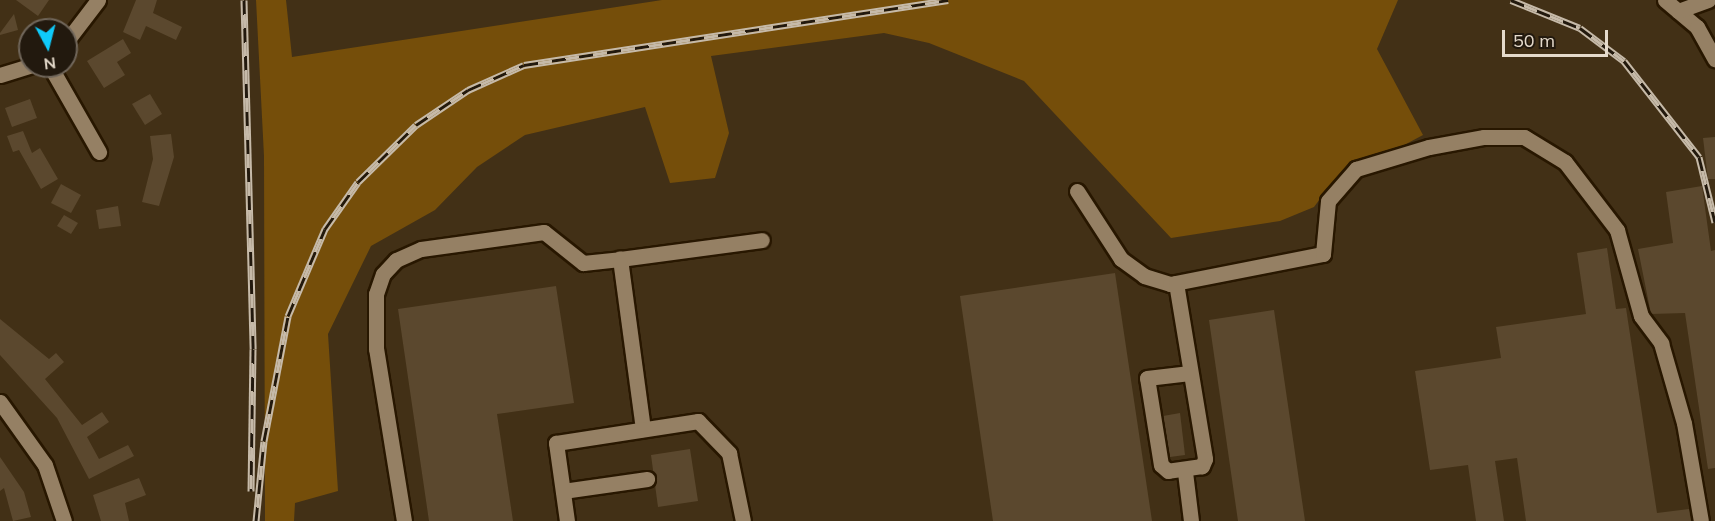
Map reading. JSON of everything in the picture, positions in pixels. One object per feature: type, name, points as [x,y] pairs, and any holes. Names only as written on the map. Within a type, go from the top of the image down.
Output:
[{"type":"street","points":[[78,27],[99,0]]},
{"type":"street","points":[[1665,0],[1697,27],[1715,59]]},
{"type":"street","points":[[1678,11],[1708,0]]},
{"type":"street","points":[[0,75],[18,70]]},
{"type":"street","points":[[57,78],[99,152]]},
{"type":"street","points":[[1077,190],[1121,259],[1144,276],[1176,283],[1323,254],[1328,201],[1356,169],[1429,147],[1484,137],[1524,137],[1565,162],[1617,230],[1641,316],[1662,343],[1684,423],[1701,521]]},
{"type":"street","points":[[404,521],[376,349],[376,294],[383,274],[396,260],[421,249],[544,232],[583,263],[762,240]]},
{"type":"street","points":[[620,259],[642,429]]},
{"type":"street","points":[[1176,283],[1191,373],[1205,459],[1202,466],[1185,472],[1168,471],[1161,465],[1148,378],[1191,373]]},
{"type":"street","points":[[0,402],[45,465],[64,521]]},
{"type":"street","points":[[567,521],[556,443],[698,421],[729,453],[743,521]]},
{"type":"street","points":[[1185,472],[1191,521]]},
{"type":"street","points":[[563,491],[647,479]]},
{"type":"shaded area","points":[[256,0],[286,0],[292,57],[662,0],[1398,0],[1377,49],[1423,135],[1331,184],[1314,207],[1280,221],[1171,238],[1024,81],[929,43],[884,33],[711,56],[729,133],[715,178],[670,183],[645,107],[525,135],[477,167],[435,210],[371,246],[328,334],[338,491],[295,503],[294,521],[265,521],[264,156]]},
{"type":"building","points":[[16,0],[49,0],[38,16]]},
{"type":"building","points":[[136,0],[157,0],[153,13],[182,27],[176,40],[146,26],[140,40],[123,32]]},
{"type":"building","points":[[14,14],[18,30],[0,35]]},
{"type":"building","points":[[123,39],[131,53],[117,62],[125,75],[104,88],[87,61]]},
{"type":"building","points":[[150,94],[162,114],[145,125],[132,104]]},
{"type":"building","points":[[30,99],[37,118],[12,127],[5,108]]},
{"type":"building","points":[[23,131],[32,153],[40,148],[58,179],[41,189],[19,150],[13,152],[7,136]]},
{"type":"building","points":[[171,134],[174,157],[159,206],[142,202],[153,159],[150,136]]},
{"type":"building","points":[[1715,137],[1715,179],[1708,179],[1703,138]]},
{"type":"building","points":[[61,184],[81,195],[71,213],[51,203]]},
{"type":"building","points":[[1702,186],[1711,251],[1715,250],[1715,468],[1708,469],[1685,313],[1651,314],[1638,249],[1673,243],[1666,192]]},
{"type":"building","points":[[118,206],[121,226],[99,229],[96,210]]},
{"type":"building","points":[[64,215],[78,223],[71,234],[57,226]]},
{"type":"building","points":[[1607,248],[1616,309],[1626,308],[1657,513],[1689,509],[1691,521],[1526,521],[1517,458],[1495,461],[1504,521],[1476,521],[1468,465],[1430,470],[1415,371],[1501,358],[1496,327],[1586,314],[1577,253]]},
{"type":"building","points":[[1115,273],[1152,521],[993,521],[960,296]]},
{"type":"building","points":[[556,286],[574,403],[497,414],[513,521],[429,521],[398,309]]},
{"type":"building","points":[[1274,310],[1305,521],[1238,521],[1209,320]]},
{"type":"building","points":[[0,319],[49,359],[56,353],[64,362],[45,379],[82,425],[102,412],[109,422],[87,437],[99,459],[128,445],[134,456],[89,479],[57,418],[0,355]]},
{"type":"building","points":[[1180,413],[1185,455],[1170,457],[1163,416]]},
{"type":"building","points":[[690,449],[698,501],[658,507],[651,455]]},
{"type":"building","points":[[0,457],[24,492],[31,517],[13,521],[4,488],[0,491]]},
{"type":"building","points":[[139,478],[146,495],[125,503],[129,521],[101,521],[93,495]]},
{"type":"railway","points":[[244,0],[253,349],[251,491]]},
{"type":"railway","points":[[256,521],[264,441],[288,316],[325,229],[358,182],[416,125],[468,90],[524,65],[948,0]]},
{"type":"railway","points":[[1511,0],[1580,28],[1624,61],[1699,157],[1715,222]]}]
